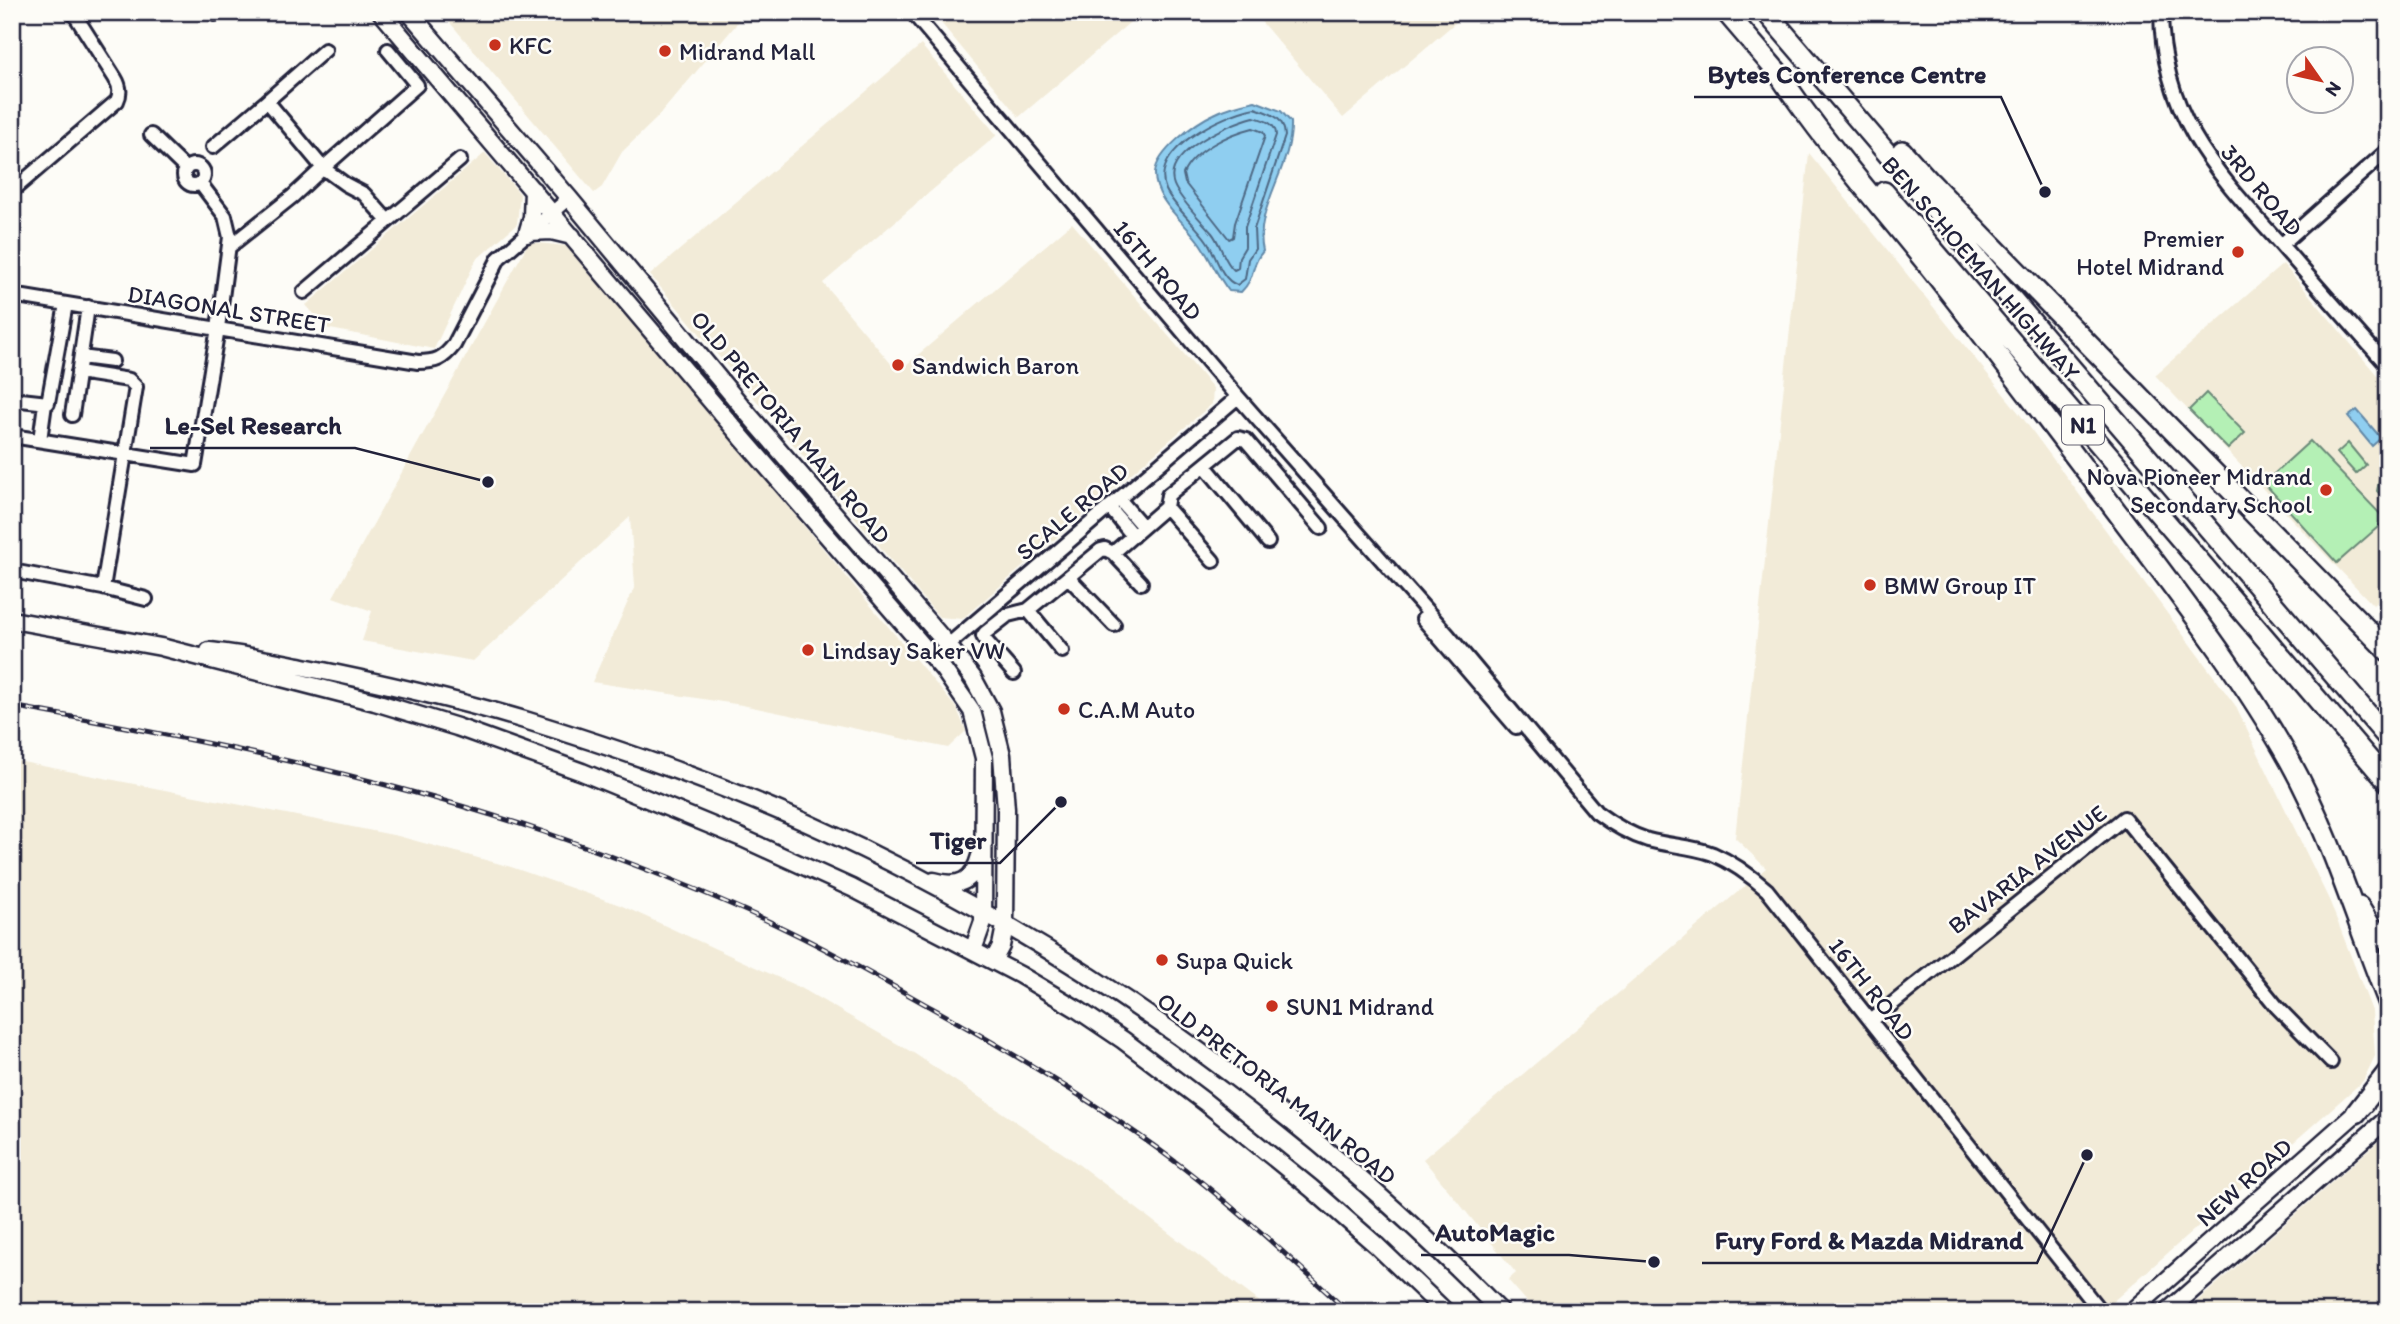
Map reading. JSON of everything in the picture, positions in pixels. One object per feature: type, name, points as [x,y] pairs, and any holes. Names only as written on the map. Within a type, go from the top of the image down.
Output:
[{"type":"highway","name":"BEN SCHOEMAN HIGHWAY","points":[[1726,12],[1934,249],[2388,782]]},
{"type":"highway","name":"BEN SCHOEMAN HIGHWAY","points":[[1766,12],[2388,738]]},
{"type":"highway","points":[[1790,40],[1867,111],[1930,183],[2388,651]]},
{"type":"highway","points":[[1776,71],[1817,131],[1932,271],[2025,391],[2232,667],[2290,761],[2310,801],[2337,864],[2388,1001]]},
{"type":"highway","points":[[2337,864],[2364,916],[2382,936]]},
{"type":"highway","points":[[2356,1113],[2388,1072]]},
{"type":"main road","name":"OLD PRETORIA MAIN ROAD","points":[[381,12],[933,658],[966,701],[979,730],[984,765],[983,913],[982,927],[972,950]]},
{"type":"main road","name":"OLD PRETORIA MAIN ROAD","points":[[409,12],[973,678],[987,701],[1001,747],[1006,808],[1005,926],[1001,946],[993,961]]},
{"type":"main road","points":[[533,190],[528,233],[551,231],[572,236]]},
{"type":"main road","name":"OLD PRETORIA MAIN ROAD","points":[[16,622],[161,648],[385,705],[531,752],[805,866],[912,918],[1077,1009],[1153,1062],[1311,1188],[1446,1312]]},
{"type":"main road","name":"OLD PRETORIA MAIN ROAD","points":[[161,648],[215,651],[344,675],[420,691],[566,732],[718,785],[808,823],[902,868],[983,913],[1117,994],[1235,1078],[1378,1195],[1501,1312]]},
{"type":"main road","points":[[902,868],[945,884],[964,881],[976,868],[985,836]]},
{"type":"main road","name":"NEW ROAD","points":[[2131,1312],[2388,1086]]},
{"type":"main road","name":"NEW ROAD","points":[[2167,1312],[2388,1118]]},
{"type":"street","points":[[12,191],[110,107],[119,96],[120,88],[115,78],[73,12]]},
{"type":"street","name":"16TH ROAD","points":[[912,12],[1373,553],[1416,610],[1488,696],[1596,812],[1619,828],[1651,841],[1712,854],[1745,870],[1767,890],[2101,1312]]},
{"type":"street","name":"3RD ROAD","points":[[2161,12],[2169,76],[2189,128],[2209,161],[2388,366]]},
{"type":"street","points":[[213,147],[326,50]]},
{"type":"street","points":[[229,247],[293,196],[417,85],[388,50]]},
{"type":"street","points":[[267,101],[323,168],[364,194],[388,221]]},
{"type":"street","points":[[12,436],[195,465],[229,247],[228,222],[200,183],[204,176],[201,168],[194,165],[186,169],[151,135]]},
{"type":"street","points":[[2281,245],[2388,150]]},
{"type":"street","points":[[304,292],[460,160]]},
{"type":"street","points":[[528,233],[569,198]]},
{"type":"street","name":"DIAGONAL STREET","points":[[12,295],[418,362],[438,360],[454,345],[499,258],[528,233]]},
{"type":"street","points":[[40,440],[45,404],[50,399],[66,304]]},
{"type":"street","points":[[72,415],[88,307]]},
{"type":"street","points":[[81,357],[112,361]]},
{"type":"street","points":[[78,372],[129,380],[136,387],[103,588]]},
{"type":"street","name":"SCALE ROAD","points":[[933,658],[1238,397]]},
{"type":"street","points":[[12,399],[45,404]]},
{"type":"street","points":[[1213,561],[1167,507],[1168,495],[1238,438],[1242,438],[1321,528]]},
{"type":"street","points":[[1205,466],[1268,542]]},
{"type":"street","points":[[1114,503],[1138,531]]},
{"type":"street","points":[[1113,554],[1167,507]]},
{"type":"street","points":[[1014,673],[983,636],[1008,615],[1028,610],[1105,549],[1141,583]]},
{"type":"street","points":[[12,571],[146,598]]},
{"type":"street","points":[[1069,578],[1114,625]]},
{"type":"street","points":[[1028,610],[1062,651]]},
{"type":"street","name":"BAVARIA AVENUE","points":[[1871,1021],[2124,818],[2277,1007],[2331,1062]]},
{"type":"shaded area","points":[[441,12],[743,12],[735,26],[656,119],[622,152],[602,187],[594,193]]},
{"type":"shaded area","points":[[932,12],[1142,12],[1019,117]]},
{"type":"shaded area","points":[[1253,12],[1468,12],[1343,118]]},
{"type":"shaded area","points":[[921,45],[997,135],[823,283],[898,372],[1072,223],[1213,388],[1212,404],[962,619],[939,617],[650,275]]},
{"type":"shaded area","points":[[485,153],[520,194],[517,224],[476,260],[434,349],[325,328],[306,305]]},
{"type":"shaded area","points":[[1809,153],[2019,413],[2235,705],[2330,902],[2372,1011],[2375,1056],[2363,1081],[2101,1312],[1536,1312],[1508,1280],[1516,1273],[1423,1159],[1766,868],[1735,838]]},
{"type":"shaded area","points":[[529,242],[566,246],[957,709],[966,731],[948,748],[742,705],[592,682],[635,586],[630,517],[473,661],[362,641],[372,611],[333,597]]},
{"type":"shaded area","name":"Nova Pioneer Midrand Secondary School","points":[[2283,264],[2388,388],[2388,592],[2373,605],[2155,375]]},
{"type":"shaded area","points":[[12,760],[398,836],[511,867],[620,905],[801,988],[915,1054],[1070,1158],[1273,1312],[12,1312]]},
{"type":"shaded area","points":[[2388,1138],[2388,1312],[2185,1312],[2378,1142]]},
{"type":"green space","points":[[2206,393],[2245,433],[2228,449],[2189,410]]},
{"type":"green space","points":[[2310,441],[2386,520],[2337,563],[2264,483]]},
{"type":"green space","points":[[2348,443],[2366,465],[2356,474],[2337,453]]},
{"type":"green space","points":[[2388,455],[2388,503],[2377,491],[2384,458]]},
{"type":"water","points":[[1255,101],[1281,111],[1291,122],[1290,138],[1263,220],[1263,251],[1241,292],[1229,291],[1201,245],[1165,203],[1156,184],[1155,173],[1169,147],[1197,124],[1224,109]]},
{"type":"water","points":[[2357,410],[2381,438],[2372,446],[2348,417]]},
{"type":"railway","points":[[12,706],[281,759],[413,792],[575,843],[757,916],[842,958],[963,1025],[1115,1119],[1218,1196],[1348,1312]]},
{"type":"place","name":"KFC","points":[[495,45]]},
{"type":"place","name":"Midrand Mall","points":[[665,51]]},
{"type":"place","name":"Bytes Conference Centre","points":[[2045,192]]},
{"type":"place","name":"Premier Hotel Midrand","points":[[2238,252]]},
{"type":"place","name":"Sandwich Baron","points":[[898,365]]},
{"type":"place","name":"Le-Sel Research","points":[[488,482]]},
{"type":"place","name":"Nova Pioneer Midrand Secondary School","points":[[2326,490]]},
{"type":"place","name":"BMW Group IT","points":[[1870,585]]},
{"type":"place","name":"Lindsay Saker VW","points":[[808,650]]},
{"type":"place","name":"C.A.M Auto","points":[[1064,709]]},
{"type":"place","name":"Tiger","points":[[1061,802]]},
{"type":"place","name":"Supa Quick","points":[[1162,960]]},
{"type":"place","name":"SUN1 Midrand","points":[[1272,1006]]},
{"type":"place","name":"Fury Ford & Mazda Midrand","points":[[2087,1155]]},
{"type":"place","name":"AutoMagic","points":[[1654,1262]]}]
